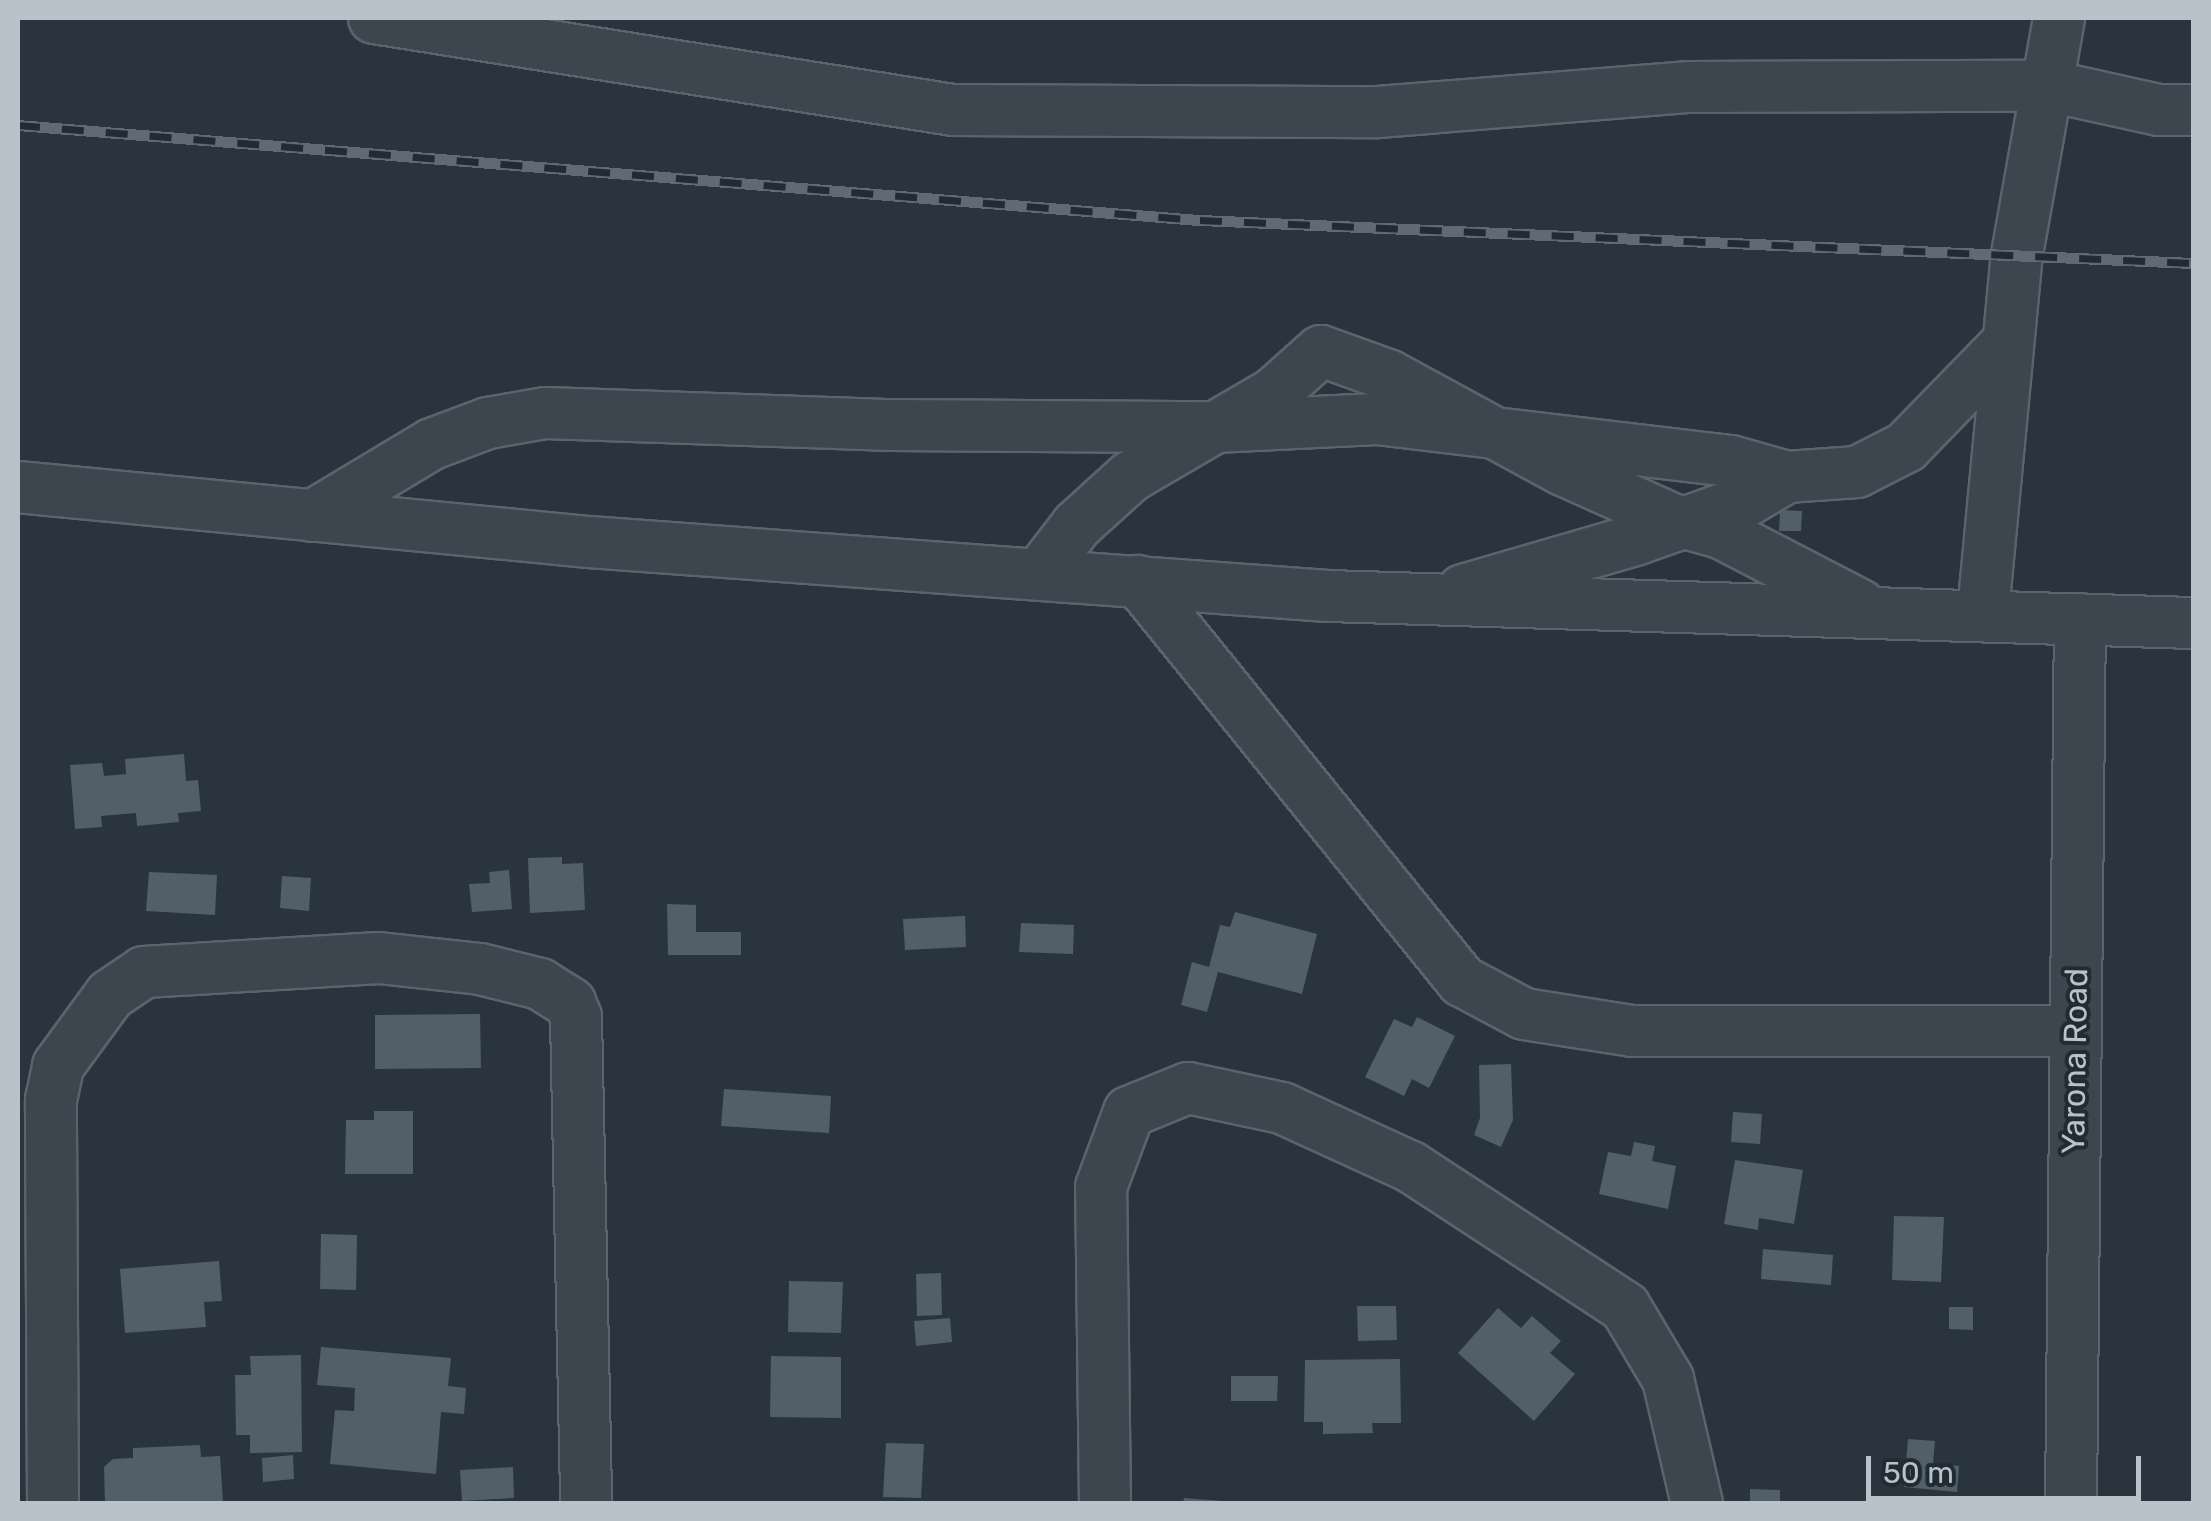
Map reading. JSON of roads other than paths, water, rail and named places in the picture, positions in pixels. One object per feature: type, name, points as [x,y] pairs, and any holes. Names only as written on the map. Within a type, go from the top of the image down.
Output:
[{"type":"street","points":[[374,18],[462,27],[954,110],[1378,112],[1690,87],[2050,86],[2182,100]]},
{"type":"street","points":[[1982,612],[2016,260],[2050,86],[2059,18]]},
{"type":"street","points":[[312,516],[432,444],[488,423],[546,413],[893,426],[1215,427],[1377,419],[1731,462],[1787,477],[1857,472],[1906,447],[2008,342]]},
{"type":"street","points":[[1040,572],[1077,525],[1130,477],[1274,393],[1321,350],[1388,376],[1494,432],[1682,522],[1721,532],[1866,608]]},
{"type":"street","points":[[1429,600],[1748,500],[1787,477]]},
{"type":"street","points":[[18,488],[312,516],[1429,600],[1652,610],[1866,608],[2194,623]]},
{"type":"street","points":[[1138,581],[1462,980],[1524,1014],[1632,1031],[2076,1031]]},
{"type":"street","name":"Yarona Road","points":[[2071,1504],[2080,619]]},
{"type":"street","points":[[53,1504],[52,1100],[58,1066],[110,995],[144,972],[379,958],[480,968],[540,984],[570,1003],[576,1017],[586,1504]]},
{"type":"street","points":[[1106,1504],[1101,1187],[1129,1112],[1188,1088],[1282,1108],[1411,1166],[1606,1291],[1625,1307],[1668,1379],[1697,1504]]},
{"type":"railway","points":[[18,125],[1200,220],[2194,263]]}]
